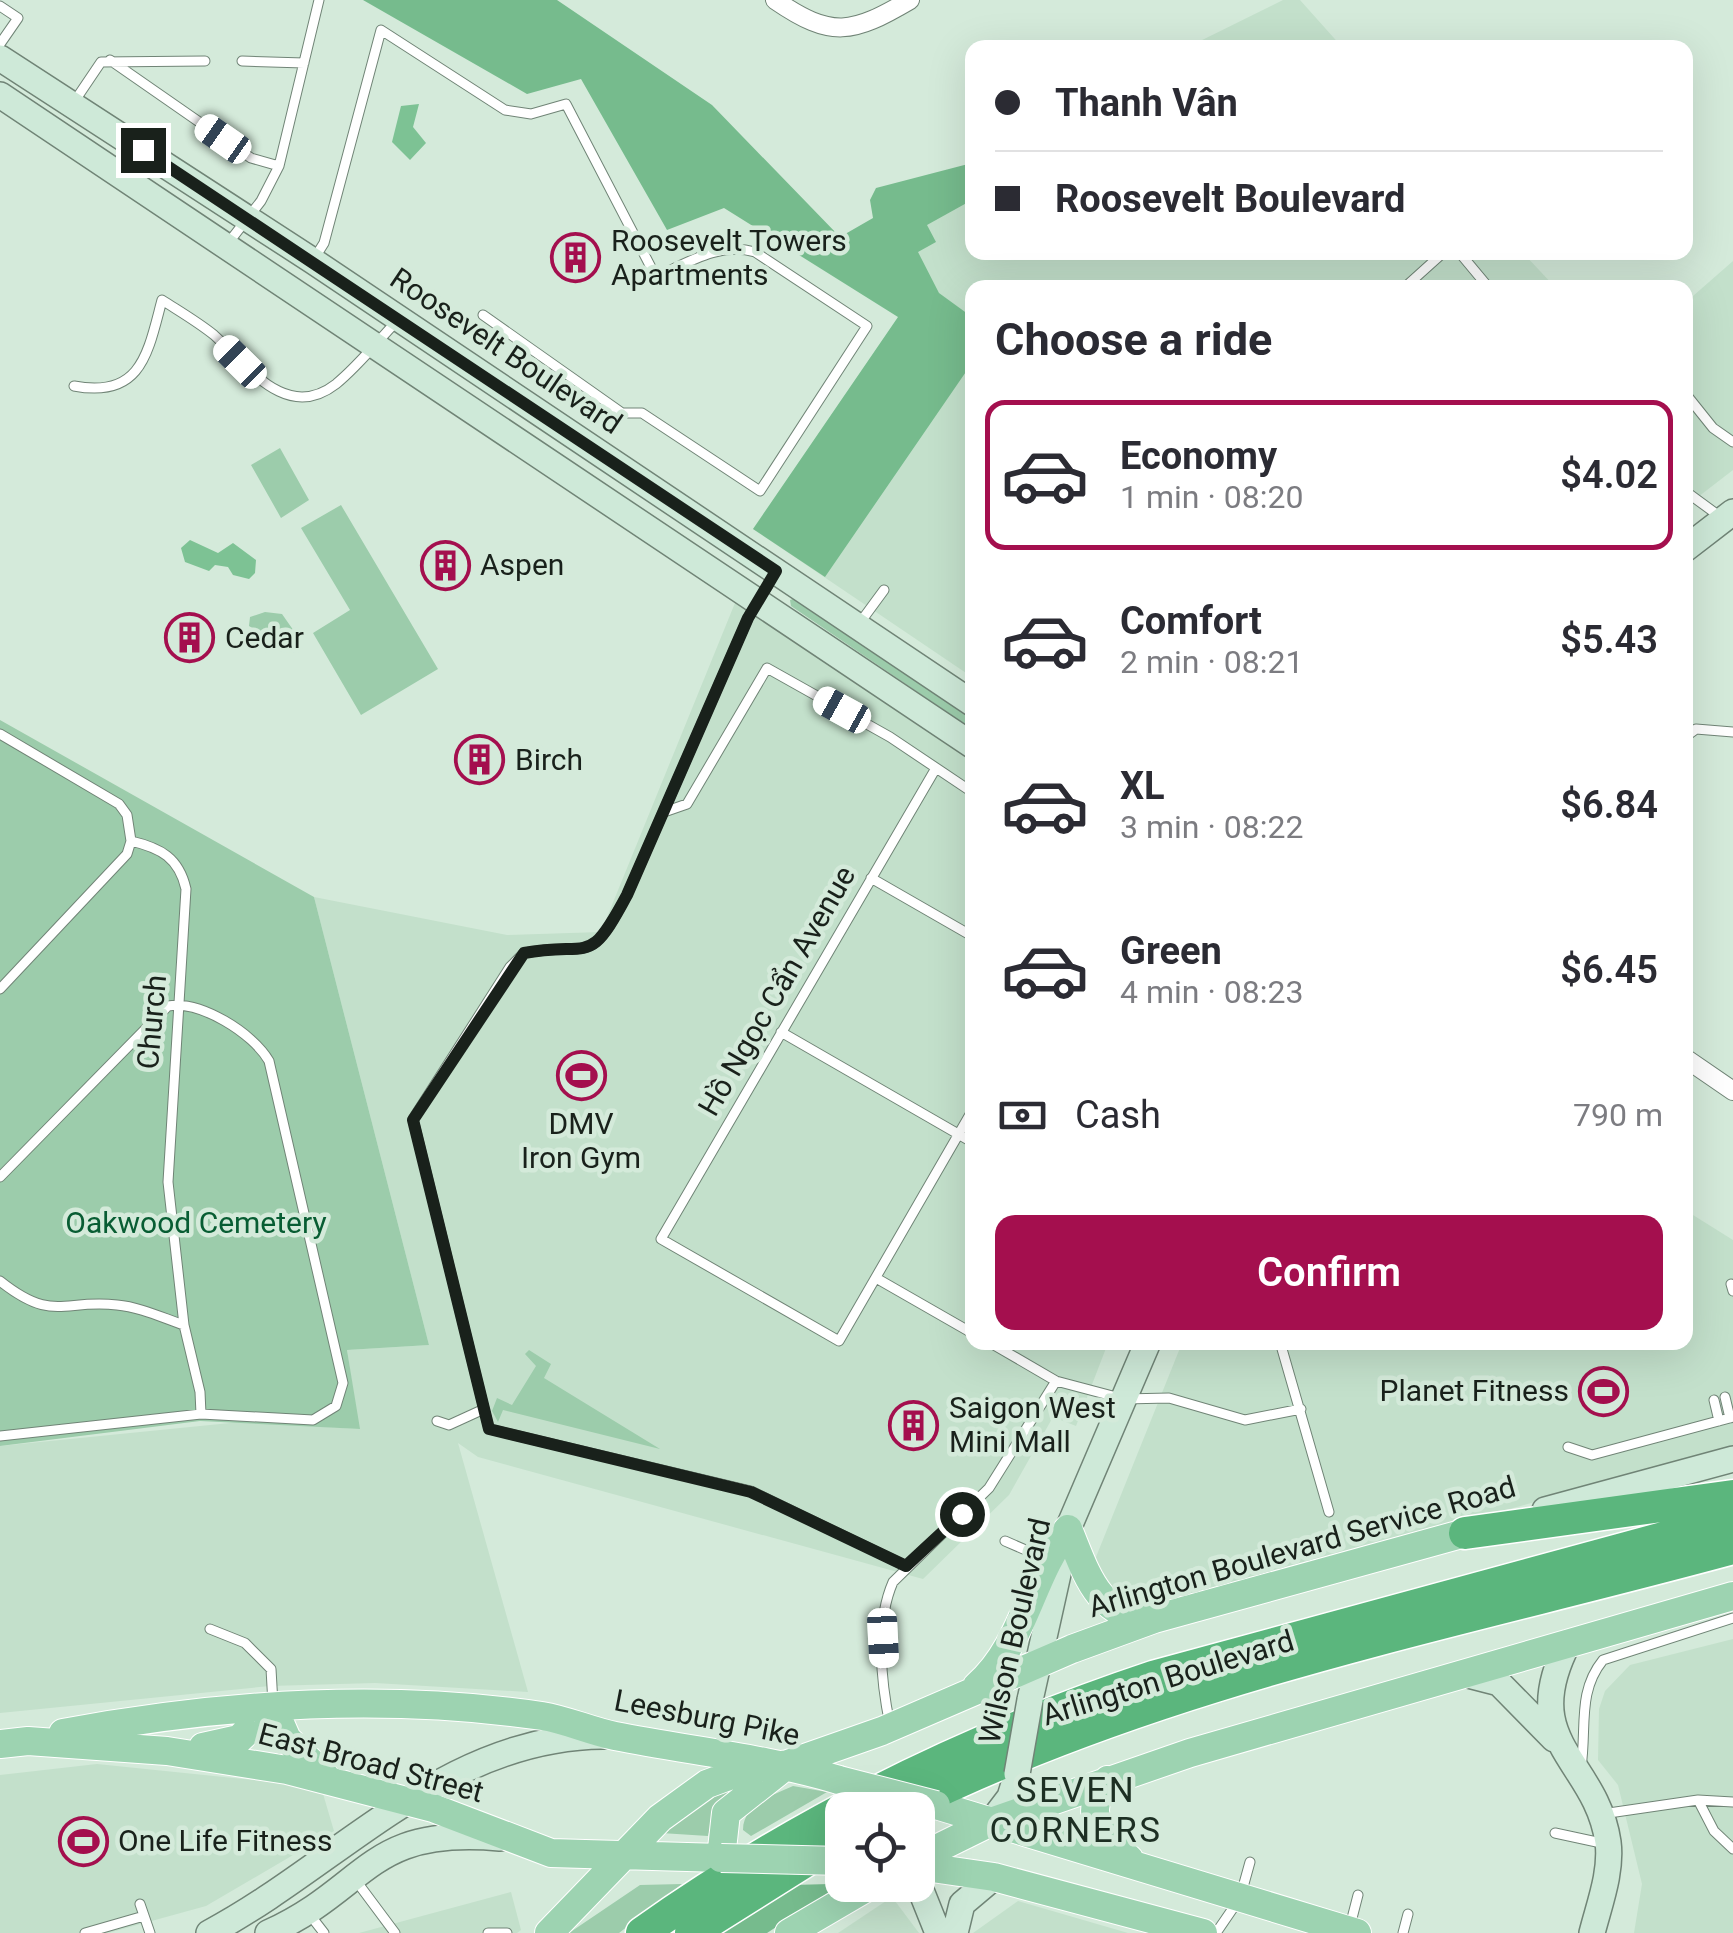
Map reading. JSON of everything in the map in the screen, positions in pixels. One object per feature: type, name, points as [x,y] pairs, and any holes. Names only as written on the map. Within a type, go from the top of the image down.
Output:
[{"type":"highway","points":[[1464,1533],[1733,1496]]},
{"type":"highway","name":"Arlington Boulevard","points":[[642,1933],[744,1863],[815,1822],[936,1760],[1063,1707],[1153,1677],[1733,1519]]},
{"type":"highway","name":"Arlington Boulevard","points":[[935,1794],[1072,1731],[1184,1694],[1467,1615],[1733,1548]]},
{"type":"highway","points":[[1634,1575],[1733,1564]]},
{"type":"highway","points":[[691,1933],[825,1849]]},
{"type":"main road","name":"Roosevelt Boulevard","points":[[0,58],[313,261],[965,697]]},
{"type":"main road","points":[[0,95],[965,740]]},
{"type":"main road","points":[[1693,544],[1730,519]]},
{"type":"main road","name":"Wilson Boulevard","points":[[991,1822],[1010,1796],[1017,1774],[1036,1664],[1068,1529],[1145,1350]]},
{"type":"main road","name":"Arlington Boulevard Service Road","points":[[549,1933],[660,1818],[707,1784],[745,1770],[788,1764],[891,1728],[1036,1664],[1154,1619],[1733,1459]]},
{"type":"main road","points":[[965,1697],[1006,1654],[1047,1559],[1068,1529]]},
{"type":"main road","points":[[1068,1529],[1101,1600],[1128,1617],[1154,1619]]},
{"type":"main road","points":[[935,1853],[991,1822],[1108,1780],[1733,1596]]},
{"type":"main road","points":[[1568,1643],[1551,1685],[1550,1716],[1560,1745],[1600,1814],[1608,1844],[1592,1933]]},
{"type":"main road","points":[[1464,1674],[1499,1683],[1560,1745]]},
{"type":"main road","points":[[167,1751],[239,1740],[273,1706],[287,1739],[332,1782]]},
{"type":"main road","name":"Leesburg Pike","points":[[14,1743],[135,1720],[273,1706],[468,1709],[545,1716],[613,1736],[788,1764],[1240,1898],[1304,1926],[1351,1932]]},
{"type":"main road","points":[[208,1933],[277,1894],[406,1801],[452,1774],[502,1754],[581,1736],[613,1736]]},
{"type":"main road","name":"East Broad Street","points":[[14,1743],[167,1751],[243,1761],[406,1801],[551,1852],[720,1858]]},
{"type":"main road","points":[[788,1764],[726,1812],[720,1858],[825,1861]]},
{"type":"main road","points":[[1108,1780],[1093,1808],[1096,1827],[1137,1866]]},
{"type":"main road","points":[[268,1933],[308,1911],[396,1847],[415,1840],[471,1836],[509,1839]]},
{"type":"main road","points":[[935,1865],[994,1877],[1142,1925],[1204,1933]]},
{"type":"main road","points":[[955,1933],[962,1904],[994,1877]]},
{"type":"main road","points":[[790,1933],[842,1902]]},
{"type":"main road","points":[[926,1902],[938,1933]]},
{"type":"street","points":[[775,0],[825,28],[854,28],[910,0]]},
{"type":"street","points":[[1693,1064],[1733,1091]]},
{"type":"lane","points":[[227,244],[248,218],[279,166],[320,0]]},
{"type":"lane","points":[[0,6],[18,18],[0,44]]},
{"type":"lane","points":[[313,261],[324,243],[381,30],[506,110],[531,114],[566,104],[656,277],[714,250],[736,246],[755,252],[868,326],[760,491],[642,413],[622,413],[483,315]]},
{"type":"lane","points":[[110,60],[251,158],[279,166]]},
{"type":"lane","points":[[72,105],[94,70],[110,60],[205,61]]},
{"type":"lane","points":[[242,61],[304,64]]},
{"type":"lane","points":[[1413,280],[1435,260]]},
{"type":"lane","points":[[1466,260],[1483,280]]},
{"type":"lane","points":[[74,386],[95,390],[122,383],[146,364],[162,300],[211,333],[263,384],[287,395],[306,396],[336,384],[399,318]]},
{"type":"lane","points":[[1693,403],[1713,428],[1733,442]]},
{"type":"lane","points":[[1693,496],[1730,519]]},
{"type":"lane","points":[[776,571],[757,598],[604,938],[594,947],[576,952],[524,953],[413,1120],[489,1429],[751,1492],[906,1566]]},
{"type":"lane","points":[[858,626],[884,590]]},
{"type":"lane","points":[[663,812],[688,804],[767,668],[965,787]]},
{"type":"lane","points":[[1693,732],[1733,732]]},
{"type":"lane","points":[[0,734],[119,804],[127,815],[132,840],[127,854],[0,989]]},
{"type":"lane","name":"Hồ Ngọc Cẩn Avenue","points":[[876,1278],[838,1341],[661,1239],[936,768]]},
{"type":"lane","name":"Church","points":[[132,840],[162,850],[183,875],[186,889],[167,1145],[184,1326],[198,1378],[201,1414]]},
{"type":"lane","points":[[871,878],[965,932]]},
{"type":"lane","points":[[0,1178],[159,1011],[179,1004],[196,1007],[254,1042],[269,1061],[342,1383],[336,1406],[313,1420],[201,1414],[0,1436]]},
{"type":"lane","points":[[781,1032],[965,1138]]},
{"type":"lane","points":[[965,1124],[876,1278],[965,1329]]},
{"type":"lane","points":[[0,1281],[38,1305],[56,1309],[120,1304],[184,1326]]},
{"type":"lane","points":[[1003,1350],[1056,1381],[1124,1399],[1169,1398],[1245,1420],[1301,1410]]},
{"type":"lane","points":[[1282,1350],[1329,1512]]},
{"type":"lane","points":[[891,1728],[886,1704],[884,1616],[890,1590],[906,1566],[990,1488],[1056,1381]]},
{"type":"lane","points":[[1568,1447],[1592,1454],[1728,1419],[1720,1398]]},
{"type":"lane","points":[[437,1421],[449,1425],[484,1409]]},
{"type":"lane","points":[[1005,1540],[1047,1559]]},
{"type":"lane","points":[[1580,1780],[1586,1735],[1583,1698],[1591,1674],[1603,1660],[1733,1618]]},
{"type":"lane","points":[[210,1629],[245,1643],[272,1669],[273,1706]]},
{"type":"lane","points":[[1698,1800],[1714,1832],[1733,1849]]},
{"type":"lane","points":[[1600,1814],[1698,1800],[1733,1802]]},
{"type":"lane","points":[[1555,1833],[1608,1844]]},
{"type":"lane","points":[[1216,1933],[1240,1898],[1250,1862]]},
{"type":"lane","points":[[352,1876],[394,1933]]},
{"type":"lane","points":[[1351,1932],[1358,1895]]},
{"type":"lane","points":[[140,1904],[150,1933]]},
{"type":"lane","points":[[308,1911],[324,1933]]},
{"type":"lane","points":[[1403,1933],[1408,1914]]},
{"type":"lane","points":[[85,1933],[144,1916]]},
{"type":"shaded area","points":[[363,0],[557,0],[712,105],[840,237],[873,218],[870,200],[876,188],[965,165],[965,204],[927,225],[936,242],[918,252],[939,293],[965,312],[965,373],[825,577],[753,529],[898,317],[724,208],[667,230],[581,79],[527,94]]},
{"type":"shaded area","points":[[1283,0],[1300,0],[1336,40],[1202,40]]},
{"type":"shaded area","points":[[419,104],[413,127],[426,143],[410,160],[392,142],[401,106]]},
{"type":"shaded area","points":[[965,171],[965,260],[1530,260],[1548,280],[965,280],[965,672],[753,529],[913,296],[836,245]]},
{"type":"shaded area","points":[[1733,261],[1733,470],[1693,501],[1693,296]]},
{"type":"shaded area","points":[[190,540],[218,553],[233,543],[256,560],[255,573],[249,579],[233,575],[228,567],[215,565],[209,571],[185,562],[181,548]]},
{"type":"shaded area","points":[[737,598],[965,751],[965,1350],[1105,1350],[1076,1426],[1053,1417],[1009,1495],[923,1579],[478,1457],[458,1443],[528,1692],[375,1683],[270,1686],[0,1713],[0,1446],[240,1422],[359,1429],[347,1350],[429,1345],[314,897],[507,935],[601,932]]},
{"type":"shaded area","points":[[1693,1215],[1733,1240],[1733,1447],[1145,1610],[1099,1583],[1096,1557],[1179,1350],[1693,1350]]},
{"type":"shaded area","points":[[1733,1639],[1733,1933],[1634,1933],[1642,1884],[1618,1785],[1598,1760],[1599,1709],[1605,1691],[1630,1665]]},
{"type":"shaded area","points":[[97,1764],[321,1787],[334,1831],[206,1906],[108,1933],[0,1933],[0,1775]]},
{"type":"shaded area","points":[[825,1884],[825,1895],[767,1933],[719,1933],[792,1885]]},
{"type":"shaded area","points":[[511,1892],[521,1930],[517,1933],[359,1933]]},
{"type":"shaded area","points":[[1018,1901],[1128,1933],[973,1933]]},
{"type":"shaded area","points":[[884,1902],[896,1902],[919,1933],[838,1933]]},
{"type":"green space","points":[[280,448],[309,500],[281,518],[251,465]]},
{"type":"green space","points":[[341,505],[438,669],[361,715],[313,633],[350,610],[301,528]]},
{"type":"green space","points":[[796,598],[965,712],[965,724],[791,606],[790,600]]},
{"type":"green space","points":[[265,612],[282,614],[296,634],[286,649],[249,626],[250,617]]},
{"type":"green space","name":"Oakwood Cemetery","points":[[0,720],[314,897],[429,1345],[347,1350],[360,1429],[200,1421],[0,1446]]},
{"type":"green space","points":[[529,1350],[551,1364],[544,1378],[660,1449],[503,1410],[498,1422],[492,1411],[497,1398],[512,1405],[536,1366],[525,1354]]},
{"type":"green space","points":[[734,1785],[715,1809],[708,1836],[661,1833],[690,1808]]},
{"type":"green space","points":[[793,1786],[827,1792],[751,1836],[743,1830],[744,1821],[768,1797]]},
{"type":"green space","points":[[682,1884],[619,1933],[569,1933],[640,1885]]},
{"type":"place","name":"Roosevelt Towers Apartments","points":[[576,258]]},
{"type":"place","name":"Aspen","points":[[445,565]]},
{"type":"place","name":"Cedar","points":[[190,638]]},
{"type":"place","name":"Birch","points":[[480,760]]},
{"type":"place","name":"DMV Iron Gym","points":[[581,1075]]},
{"type":"place","name":"Planet Fitness","points":[[1604,1391]]},
{"type":"place","name":"Saigon West Mini Mall","points":[[914,1425]]},
{"type":"place","name":"One Life Fitness","points":[[83,1841]]},
{"type":"district","name":"SEVEN CORNERS","points":[[1076,1810]]},
{"type":"route","points":[[143,150],[776,571],[757,598],[627,895],[604,938],[594,947],[576,952],[546,949],[524,953],[510,967],[413,1120],[489,1429],[751,1492],[906,1566],[962,1514]]}]
